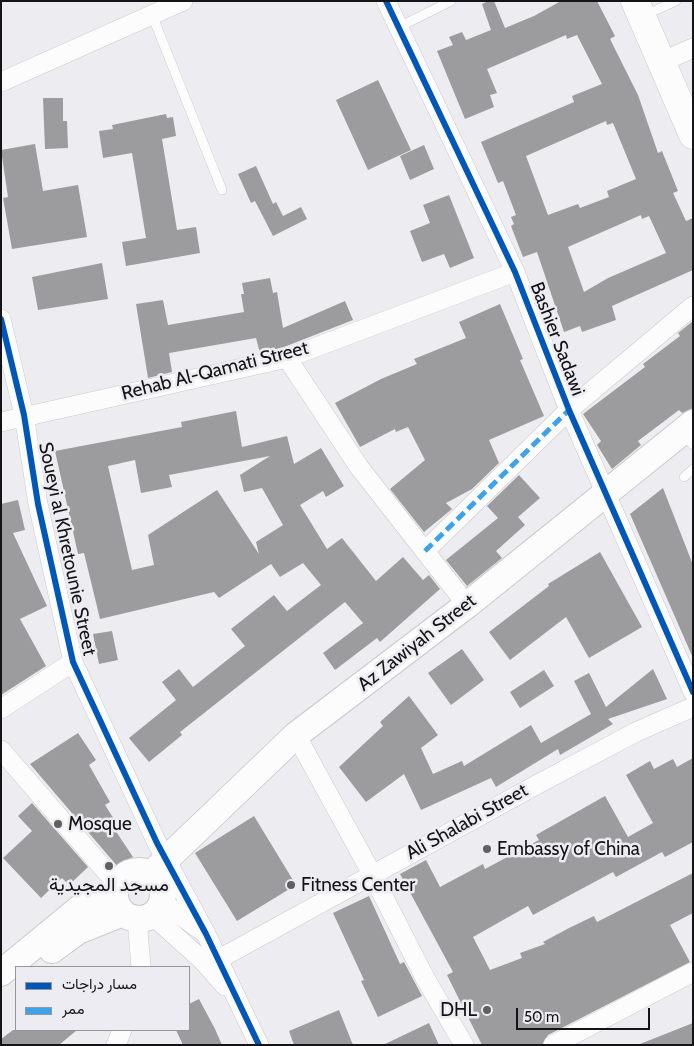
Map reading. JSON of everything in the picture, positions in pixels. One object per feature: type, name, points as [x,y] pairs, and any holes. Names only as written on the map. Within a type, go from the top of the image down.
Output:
[{"type":"highway","points":[[655,3],[684,52],[693,98]]},
{"type":"highway","points":[[655,3],[693,135]]},
{"type":"main road","name":"Az Zawiyah Street","points":[[134,904],[126,874],[153,862],[245,771],[287,743],[467,605],[607,491],[689,433]]},
{"type":"main road","points":[[31,966],[78,931],[134,904],[161,886],[153,862]]},
{"type":"main road","points":[[1,973],[80,908],[134,904]]},
{"type":"main road","points":[[1,988],[15,978]]},
{"type":"street","points":[[1,82],[183,1]]},
{"type":"street","name":"Bashier Sadawi","points":[[386,1],[515,272],[569,410],[607,491],[693,692]]},
{"type":"street","name":"Rehab Al-Qamati Street","points":[[1,422],[24,415],[287,358],[515,272]]},
{"type":"street","points":[[425,551],[569,410],[693,306]]},
{"type":"street","name":"Soueyi al Khretounie Street","points":[[1,319],[24,415],[38,504],[73,662],[153,862],[206,934],[203,962],[238,1002],[259,1045]]},
{"type":"street","points":[[287,358],[359,467],[467,605]]},
{"type":"street","points":[[1,709],[73,662]]},
{"type":"street","name":"Ali Shalabi Street","points":[[203,962],[372,874],[636,732],[693,707]]},
{"type":"street","points":[[287,743],[372,874],[425,978],[464,1045]]},
{"type":"street","points":[[1,750],[134,904],[203,962]]},
{"type":"street","points":[[134,904],[206,934]]},
{"type":"street","points":[[134,904],[140,966]]},
{"type":"street","points":[[553,1045],[693,972]]},
{"type":"street","points":[[116,1045],[122,1031]]},
{"type":"lane","points":[[398,28],[451,1]]},
{"type":"lane","points":[[152,15],[222,190]]},
{"type":"lane","points":[[684,477],[693,470]]},
{"type":"building","points":[[494,1],[505,28],[534,16],[561,1],[597,1],[615,36],[610,39],[638,95],[658,153],[662,151],[678,191],[673,193],[686,221],[693,218],[693,270],[612,306],[616,320],[582,332],[580,326],[564,332],[537,252],[523,257],[511,226],[514,224],[511,217],[516,215],[503,181],[498,183],[481,142],[574,102],[572,96],[602,84],[577,35],[567,39],[566,35],[487,69],[497,93],[490,95],[494,107],[465,119],[437,51],[453,45],[449,37],[462,32],[466,40],[491,30],[482,4]],"holes":[[[606,121],[607,125],[613,123],[636,179],[607,191],[609,197],[580,208],[578,204],[548,215],[526,156]],[[641,215],[642,219],[649,216],[666,253],[608,278],[584,292],[568,247]]]},
{"type":"building","points":[[378,80],[411,150],[368,170],[336,100]]},
{"type":"building","points":[[43,98],[63,98],[63,121],[67,121],[68,148],[45,149]]},
{"type":"building","points":[[166,114],[167,118],[173,117],[176,136],[162,139],[177,230],[196,227],[200,253],[126,266],[122,242],[146,238],[132,153],[103,158],[99,131],[113,129],[112,125]]},
{"type":"building","points":[[35,144],[43,191],[78,185],[87,237],[12,249],[3,198],[8,197],[1,150]]},
{"type":"building","points":[[424,145],[434,169],[410,180],[400,156]]},
{"type":"building","points":[[256,166],[273,204],[276,202],[283,216],[301,207],[307,219],[273,236],[255,201],[251,203],[238,174]]},
{"type":"building","points":[[449,195],[474,258],[450,268],[444,254],[422,262],[410,231],[430,223],[423,205]]},
{"type":"building","points":[[102,263],[108,299],[38,310],[32,277]]},
{"type":"building","points":[[270,278],[273,293],[277,292],[283,328],[345,301],[353,320],[284,347],[260,353],[256,338],[169,353],[172,372],[148,378],[136,304],[163,300],[168,325],[244,312],[241,294],[244,294],[242,283]]},
{"type":"building","points":[[500,304],[523,359],[520,360],[544,416],[489,440],[499,463],[472,489],[446,503],[452,509],[424,532],[390,489],[425,460],[408,427],[396,432],[395,429],[360,447],[335,403],[381,379],[417,364],[414,359],[466,338],[459,322]]},
{"type":"building","points":[[693,321],[693,408],[682,413],[679,410],[638,441],[641,445],[612,469],[597,445],[601,441],[583,414],[645,367],[643,364],[680,336],[678,333]]},
{"type":"building","points":[[236,411],[242,447],[287,436],[294,464],[321,448],[344,486],[326,497],[323,491],[300,505],[327,549],[342,538],[376,581],[403,557],[423,580],[429,575],[440,589],[380,642],[377,638],[335,670],[323,653],[363,623],[345,602],[180,732],[182,735],[149,762],[129,738],[176,700],[162,682],[179,669],[193,687],[245,646],[231,629],[274,595],[287,611],[321,585],[303,563],[280,577],[271,564],[219,598],[214,592],[100,619],[84,553],[78,554],[55,451],[182,427],[181,422]],"holes":[[[270,456],[240,475],[244,492],[262,488],[283,525],[256,542],[259,554],[217,490],[148,535],[154,565],[132,570],[108,466],[135,460],[141,493],[172,487],[169,475]]]},
{"type":"building","points":[[519,475],[540,498],[518,517],[525,525],[496,551],[502,558],[467,586],[446,560],[498,518],[487,506]]},
{"type":"building","points":[[663,488],[693,565],[693,658],[630,514]]},
{"type":"building","points":[[18,500],[25,530],[13,533],[47,606],[20,619],[46,666],[1,695],[1,504]]},
{"type":"building","points":[[600,552],[642,627],[589,658],[566,617],[510,660],[489,632],[549,586],[548,584]]},
{"type":"building","points":[[112,631],[118,660],[99,664],[93,634]]},
{"type":"building","points":[[462,649],[484,680],[451,705],[428,673]]},
{"type":"building","points":[[653,669],[667,699],[608,719],[613,724],[560,755],[558,749],[496,787],[491,778],[421,810],[404,774],[366,802],[339,767],[383,726],[380,722],[409,696],[438,735],[421,748],[433,774],[462,761],[464,766],[531,725],[541,743],[591,714],[574,681],[589,673],[606,707]]},
{"type":"building","points":[[544,670],[554,686],[520,708],[510,692]]},
{"type":"building","points":[[78,733],[96,760],[89,765],[110,802],[105,805],[119,827],[115,830],[133,857],[118,867],[30,764]]},
{"type":"building","points":[[693,758],[693,842],[665,857],[662,852],[616,877],[613,872],[533,915],[528,906],[473,937],[490,970],[522,958],[520,953],[545,944],[543,942],[594,916],[597,922],[693,873],[693,913],[670,925],[690,962],[548,1035],[542,1045],[482,1045],[447,975],[453,972],[400,874],[426,860],[440,887],[483,864],[485,869],[539,840],[536,835],[605,796],[628,837],[653,823],[626,775],[650,761],[654,769],[673,759],[677,767]]},
{"type":"building","points":[[32,803],[88,867],[69,885],[62,878],[41,898],[3,858],[32,831],[18,816]]},
{"type":"building","points":[[254,816],[296,885],[237,921],[195,853]]},
{"type":"building","points":[[369,896],[400,964],[404,962],[422,996],[378,1017],[361,981],[364,980],[333,913]]},
{"type":"building","points":[[199,999],[222,1045],[183,1045],[176,1031],[190,1031],[190,1004]]},
{"type":"building","points":[[339,1010],[353,1045],[294,1045],[289,1031]]},
{"type":"building","points":[[429,1023],[439,1045],[383,1045]]},
{"type":"building","points":[[693,1023],[693,1045],[640,1044]]},
{"type":"building","points":[[13,1030],[76,1031],[59,1045],[1,1045],[1,1039]]},
{"type":"marked path","points":[[425,551],[569,410]]},
{"type":"cycle path","points":[[386,1],[515,272],[569,410],[693,692]]},
{"type":"cycle path","points":[[1,319],[24,415],[38,504],[73,662],[157,843],[206,934],[259,1045]]},
{"type":"place","name":"Mosque","points":[[58,824]]},
{"type":"place","name":"Embassy of China","points":[[487,849]]},
{"type":"place","name":"مسجد المجيدية","points":[[109,866]]},
{"type":"place","name":"Fitness Center","points":[[291,885]]},
{"type":"place","name":"DHL","points":[[487,1010]]}]
